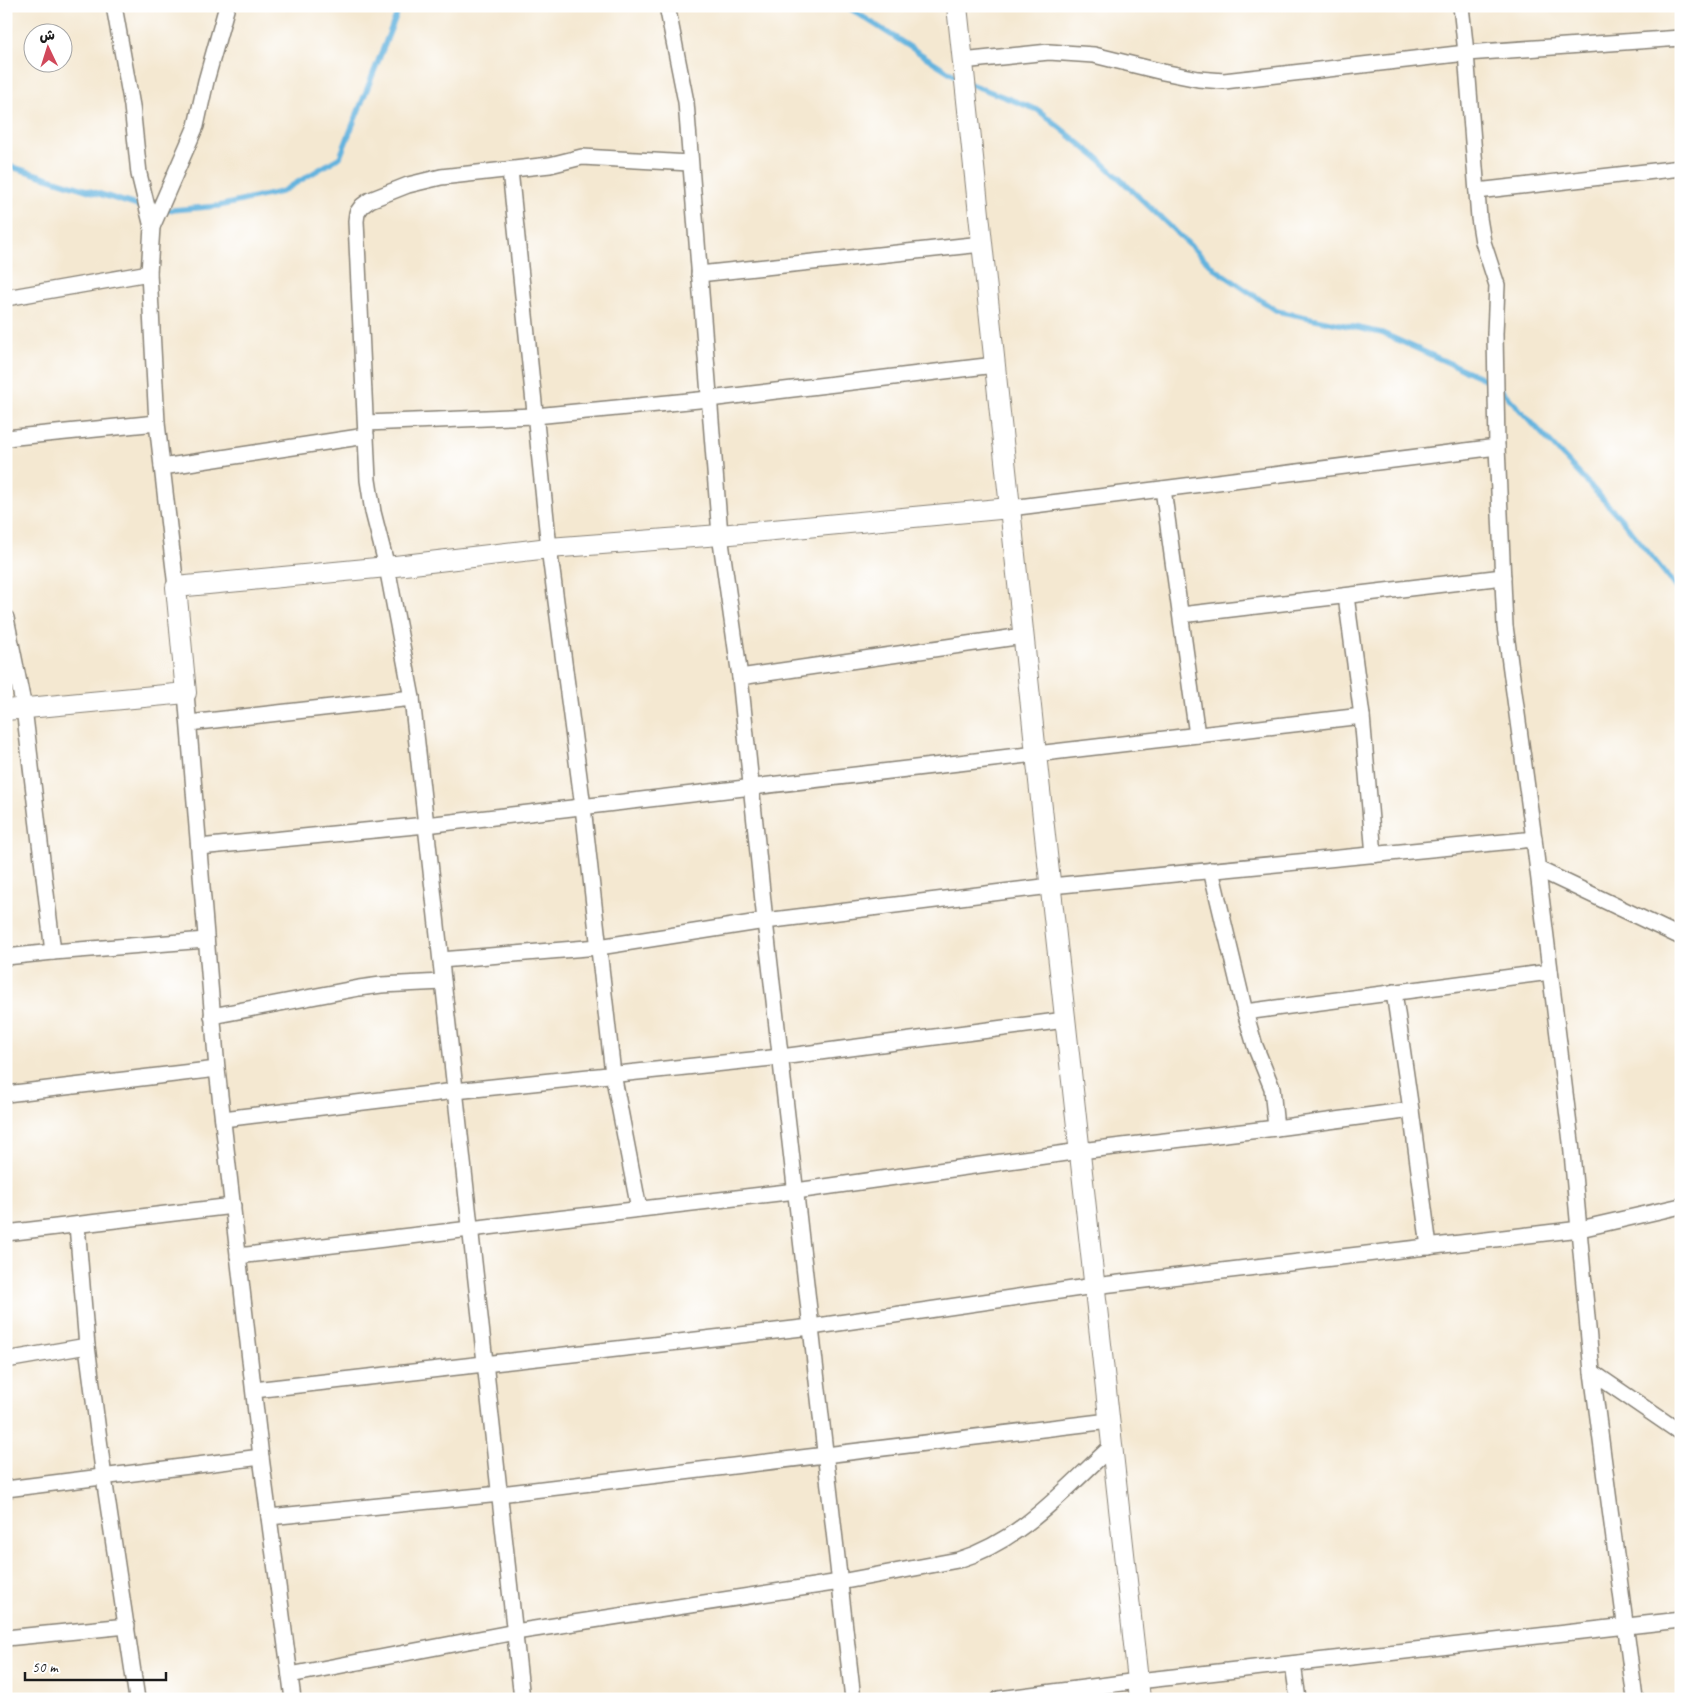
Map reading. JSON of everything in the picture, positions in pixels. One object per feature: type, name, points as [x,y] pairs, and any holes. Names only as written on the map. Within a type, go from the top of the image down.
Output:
[{"type":"street","points":[[114,6],[132,106],[139,174],[152,227],[149,273],[157,423],[189,723],[217,1069],[261,1457],[293,1699]]},
{"type":"street","points":[[152,227],[196,126],[206,81],[227,6]]},
{"type":"street","points":[[667,6],[686,102],[720,535],[740,677],[764,921],[812,1327],[853,1699]]},
{"type":"street","points":[[957,6],[1023,636],[1139,1690]]},
{"type":"street","points":[[1461,6],[1483,242],[1497,285],[1497,447],[1506,626],[1572,1142],[1592,1372],[1627,1626],[1635,1699]]},
{"type":"street","points":[[962,61],[1049,52],[1094,55],[1163,72],[1198,79],[1224,81],[1466,53],[1681,38]]},
{"type":"street","points":[[522,1699],[412,698],[368,480],[356,221],[357,212],[370,200],[408,184],[441,177],[550,165],[582,157],[690,163]]},
{"type":"street","points":[[1477,191],[1681,168]]},
{"type":"street","points":[[510,170],[549,548],[583,807],[614,1074],[639,1209]]},
{"type":"street","points":[[699,274],[982,244]]},
{"type":"street","points":[[6,298],[149,273]]},
{"type":"street","points":[[162,467],[366,430],[709,399],[995,365]]},
{"type":"street","points":[[6,438],[157,423]]},
{"type":"street","points":[[176,587],[387,567],[549,548],[720,535],[1010,508],[1497,447]]},
{"type":"street","points":[[1163,489],[1197,735]]},
{"type":"street","points":[[1181,615],[1503,576]]},
{"type":"street","points":[[1346,596],[1362,716],[1374,855]]},
{"type":"street","points":[[6,618],[15,709],[53,952]]},
{"type":"street","points":[[740,677],[1023,636]]},
{"type":"street","points":[[15,709],[186,693]]},
{"type":"street","points":[[189,723],[412,698]]},
{"type":"street","points":[[199,847],[426,825],[1362,716]]},
{"type":"street","points":[[441,960],[599,947],[764,921],[1051,886],[1534,839]]},
{"type":"street","points":[[1538,869],[1681,937]]},
{"type":"street","points":[[1211,870],[1245,1012],[1255,1046],[1272,1088],[1276,1128]]},
{"type":"street","points":[[6,957],[206,940]]},
{"type":"street","points":[[1245,1012],[1550,972]]},
{"type":"street","points":[[212,1016],[359,988],[443,982]]},
{"type":"street","points":[[1394,992],[1429,1247]]},
{"type":"street","points":[[223,1119],[455,1090],[781,1057],[1065,1020]]},
{"type":"street","points":[[6,1094],[217,1069]]},
{"type":"street","points":[[238,1256],[796,1191],[1080,1151],[1410,1110]]},
{"type":"street","points":[[6,1232],[233,1206]]},
{"type":"street","points":[[254,1390],[812,1327],[1094,1286],[1580,1229],[1681,1206]]},
{"type":"street","points":[[77,1225],[87,1346],[104,1478],[137,1699]]},
{"type":"street","points":[[6,1360],[87,1346]]},
{"type":"street","points":[[1592,1372],[1681,1433]]},
{"type":"street","points":[[269,1517],[500,1494],[1109,1421]]},
{"type":"street","points":[[290,1674],[515,1632],[840,1582],[940,1564],[977,1554],[999,1543],[1030,1521],[1112,1446]]},
{"type":"street","points":[[6,1490],[261,1457]]},
{"type":"street","points":[[999,1699],[1139,1690],[1293,1664],[1681,1620]]},
{"type":"street","points":[[6,1638],[127,1626]]},
{"type":"street","points":[[1293,1664],[1298,1699]]},
{"type":"waterway","points":[[161,211],[219,206],[281,192],[340,157],[400,6]]},
{"type":"waterway","points":[[846,6],[960,79]]},
{"type":"waterway","points":[[970,84],[1038,110],[1101,161],[1215,269],[1277,311],[1382,333],[1496,384],[1623,521],[1681,593]]},
{"type":"waterway","points":[[6,165],[145,208]]}]
